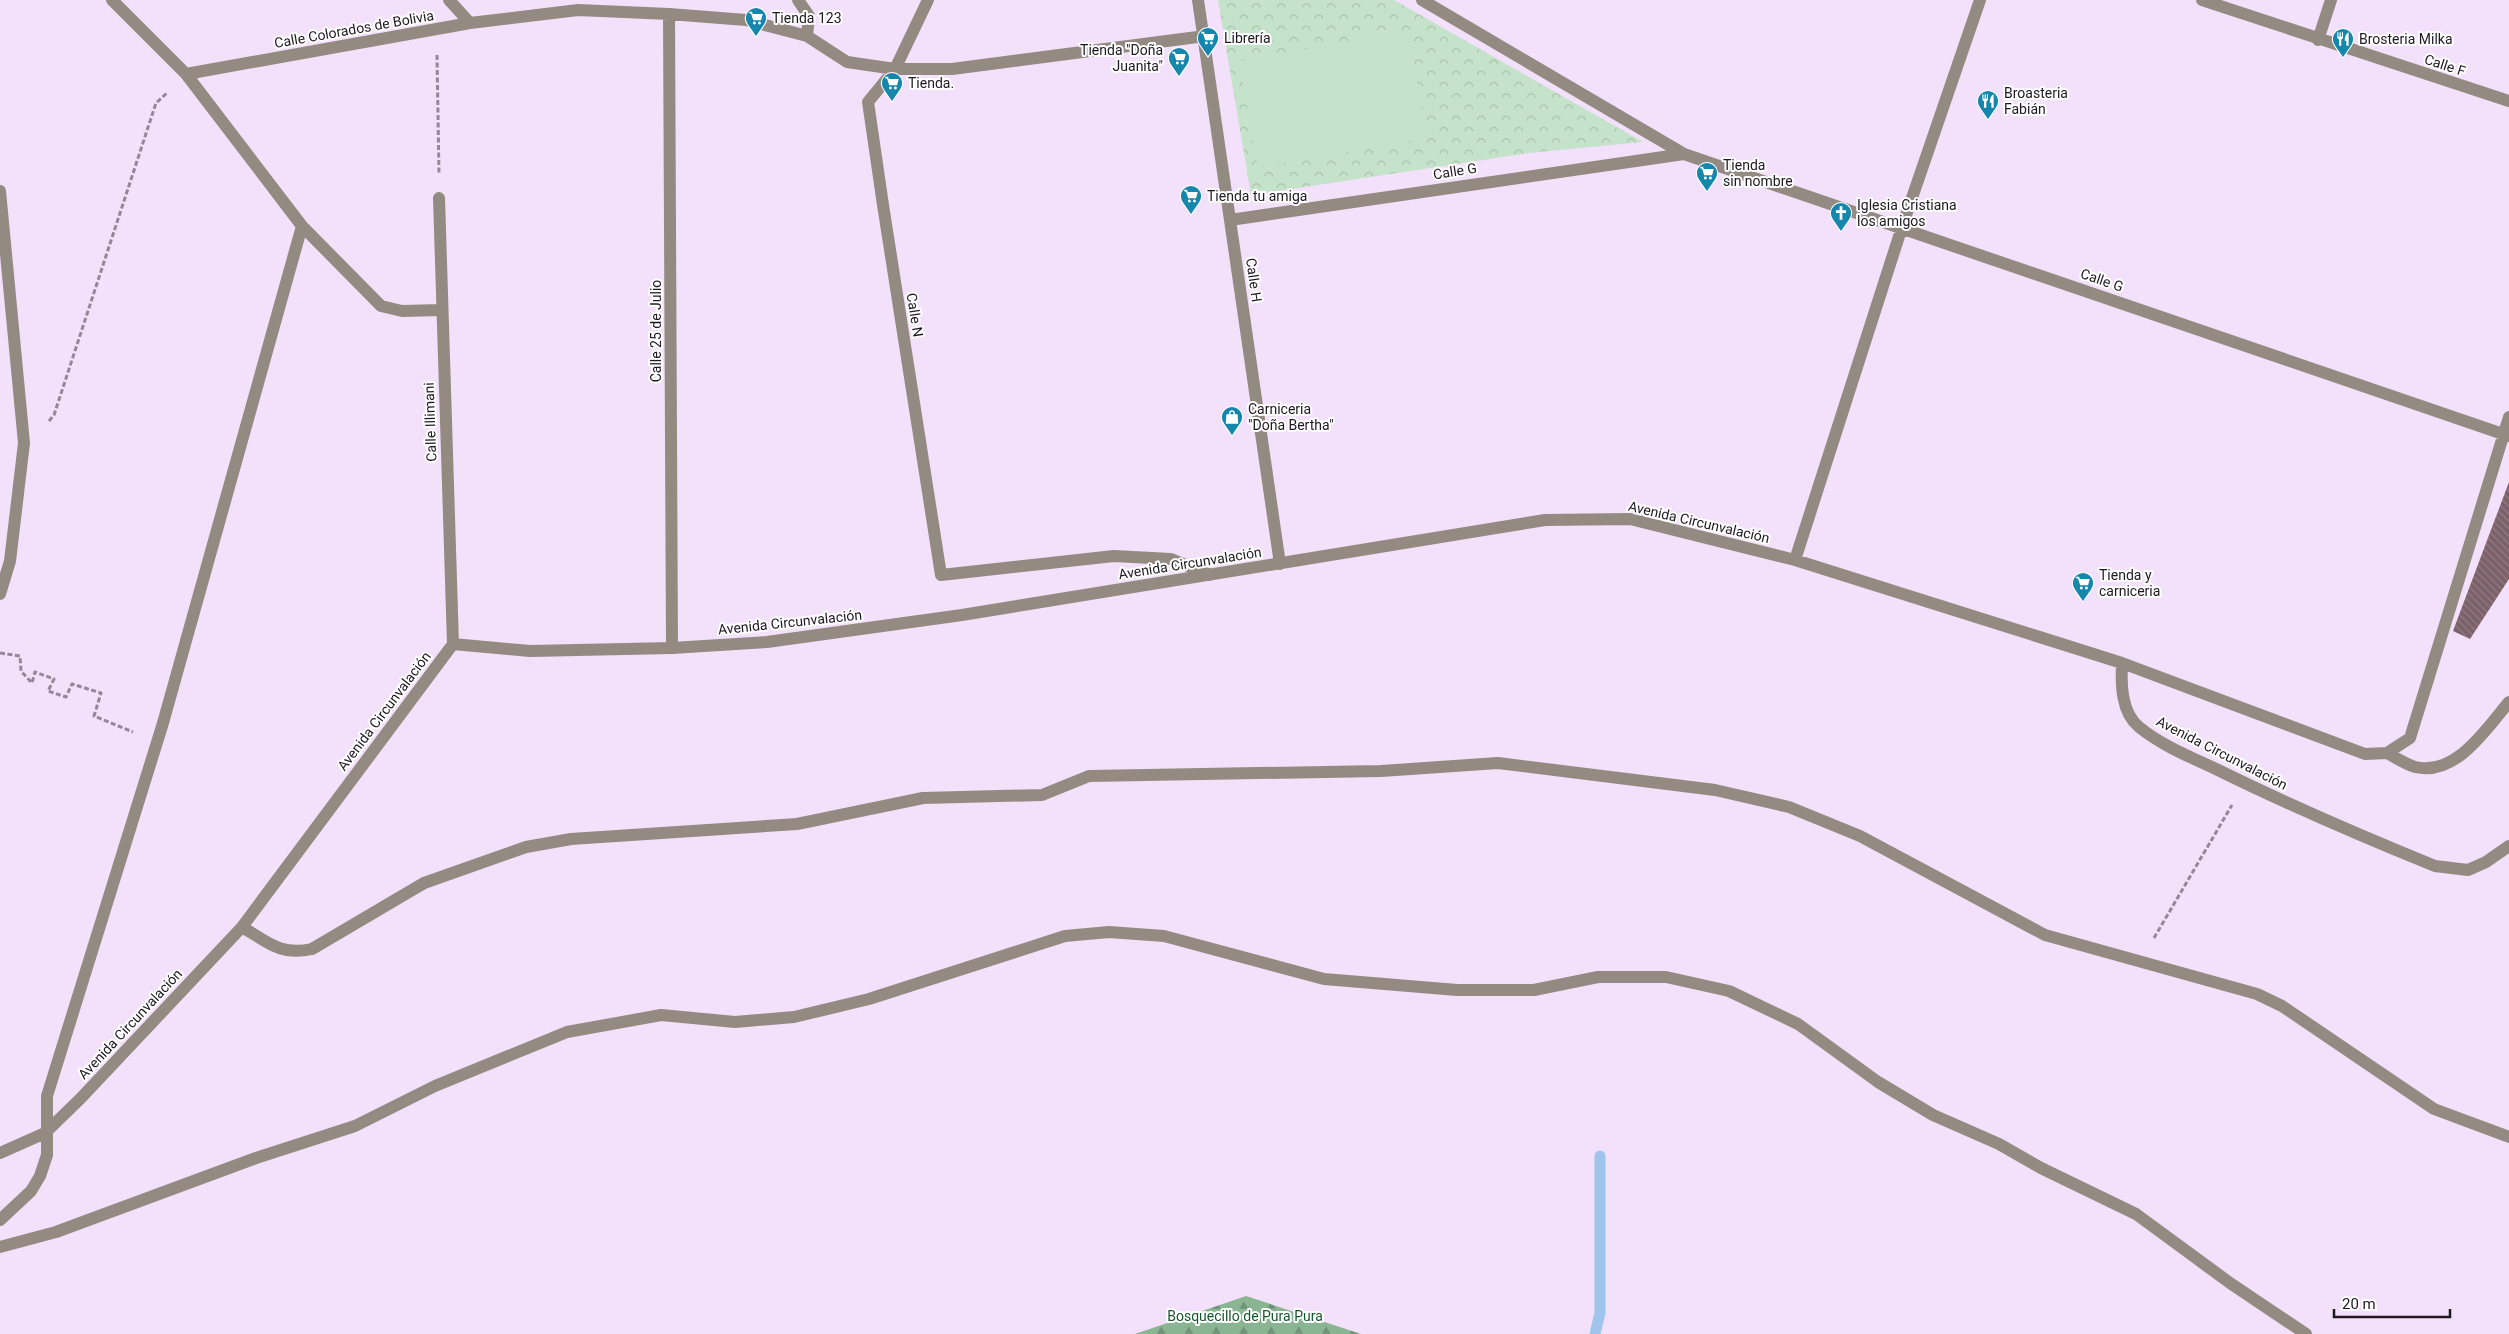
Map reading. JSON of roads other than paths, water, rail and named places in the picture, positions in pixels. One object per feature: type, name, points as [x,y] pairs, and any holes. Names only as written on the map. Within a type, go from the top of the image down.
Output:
[{"type":"street","points":[[112,0],[186,74],[302,226],[381,306],[402,311],[441,310]]},
{"type":"street","points":[[449,0],[470,23]]},
{"type":"street","points":[[798,0],[809,16],[808,36]]},
{"type":"street","name":"Calle N","points":[[928,0],[895,69],[868,102],[882,205],[941,575],[1114,556],[1171,559],[1210,575]]},
{"type":"street","name":"Calle H","points":[[1198,0],[1205,36],[1280,564]]},
{"type":"street","name":"Calle G","points":[[1422,0],[1684,154],[2506,435]]},
{"type":"street","points":[[1795,560],[1902,228],[1980,0]]},
{"type":"street","name":"Calle F","points":[[2202,0],[2318,40],[2509,101]]},
{"type":"street","points":[[2318,40],[2331,0]]},
{"type":"street","name":"Calle Colorados de Bolivia","points":[[186,74],[470,23],[578,10],[746,20],[808,36],[847,62],[895,69],[952,70],[1205,36]]},
{"type":"street","name":"Calle 25 de Julio","points":[[669,14],[672,648]]},
{"type":"street","name":"Calle G","points":[[1230,220],[1562,170],[1684,154]]},
{"type":"street","points":[[0,191],[24,442],[10,561],[0,594]]},
{"type":"street","name":"Calle Illimani","points":[[439,198],[441,310],[453,644]]},
{"type":"street","points":[[0,1220],[31,1190],[40,1176],[47,1154],[45,1133],[47,1096],[163,723],[302,226]]},
{"type":"street","points":[[2387,753],[2410,738],[2506,435],[2509,417]]},
{"type":"street","name":"Avenida Circunvalación","points":[[0,1153],[45,1133],[81,1098],[242,927],[453,644],[530,651],[672,648],[767,642],[962,615],[1545,520],[1630,519],[1795,560],[2122,663],[2121,684],[2126,707],[2138,726],[2176,749],[2244,783],[2436,866],[2468,870],[2486,862],[2509,846]]},
{"type":"street","points":[[2122,663],[2366,754],[2387,753],[2415,767],[2437,768],[2457,758],[2482,735],[2509,702]]},
{"type":"street","points":[[242,927],[280,950],[299,951],[312,949],[424,883],[526,847],[571,839],[797,824],[923,798],[1042,795],[1089,776],[1371,771],[1498,763],[1715,790],[1789,807],[1860,836],[2045,935],[2256,994],[2282,1006],[2434,1109],[2509,1137]]},
{"type":"street","points":[[0,1247],[56,1232],[256,1158],[355,1126],[435,1086],[567,1032],[661,1015],[736,1022],[794,1017],[869,999],[1065,936],[1108,932],[1164,936],[1324,979],[1457,990],[1534,990],[1598,978],[1666,978],[1729,991],[1798,1024],[1878,1082],[1933,1115],[1999,1144],[2041,1168],[2136,1214],[2230,1283],[2306,1334]]},
{"type":"waterway","points":[[1595,1334],[1600,1313],[1600,1156]]},
{"type":"place","name":"Tienda 123","points":[[756,37]]},
{"type":"place","name":"Librería","points":[[1208,57]]},
{"type":"place","name":"Brosteria Milka","points":[[2343,58]]},
{"type":"place","name":"Tienda \"Doña Juanita\"","points":[[1179,77]]},
{"type":"place","name":"Tienda.","points":[[892,102]]},
{"type":"place","name":"Broasteria Fabián","points":[[1988,120]]},
{"type":"place","name":"Tienda sin nombre","points":[[1707,192]]},
{"type":"place","name":"Tienda tu amiga","points":[[1191,215]]},
{"type":"place","name":"Iglesia Cristiana los amigos","points":[[1841,232]]},
{"type":"place","name":"Carniceria \"Doña Bertha\"","points":[[1232,436]]},
{"type":"place","name":"Tienda y carniceria","points":[[2083,602]]},
{"type":"park label","name":"Bosquecillo de Pura Pura","points":[[1245,1316]]}]
